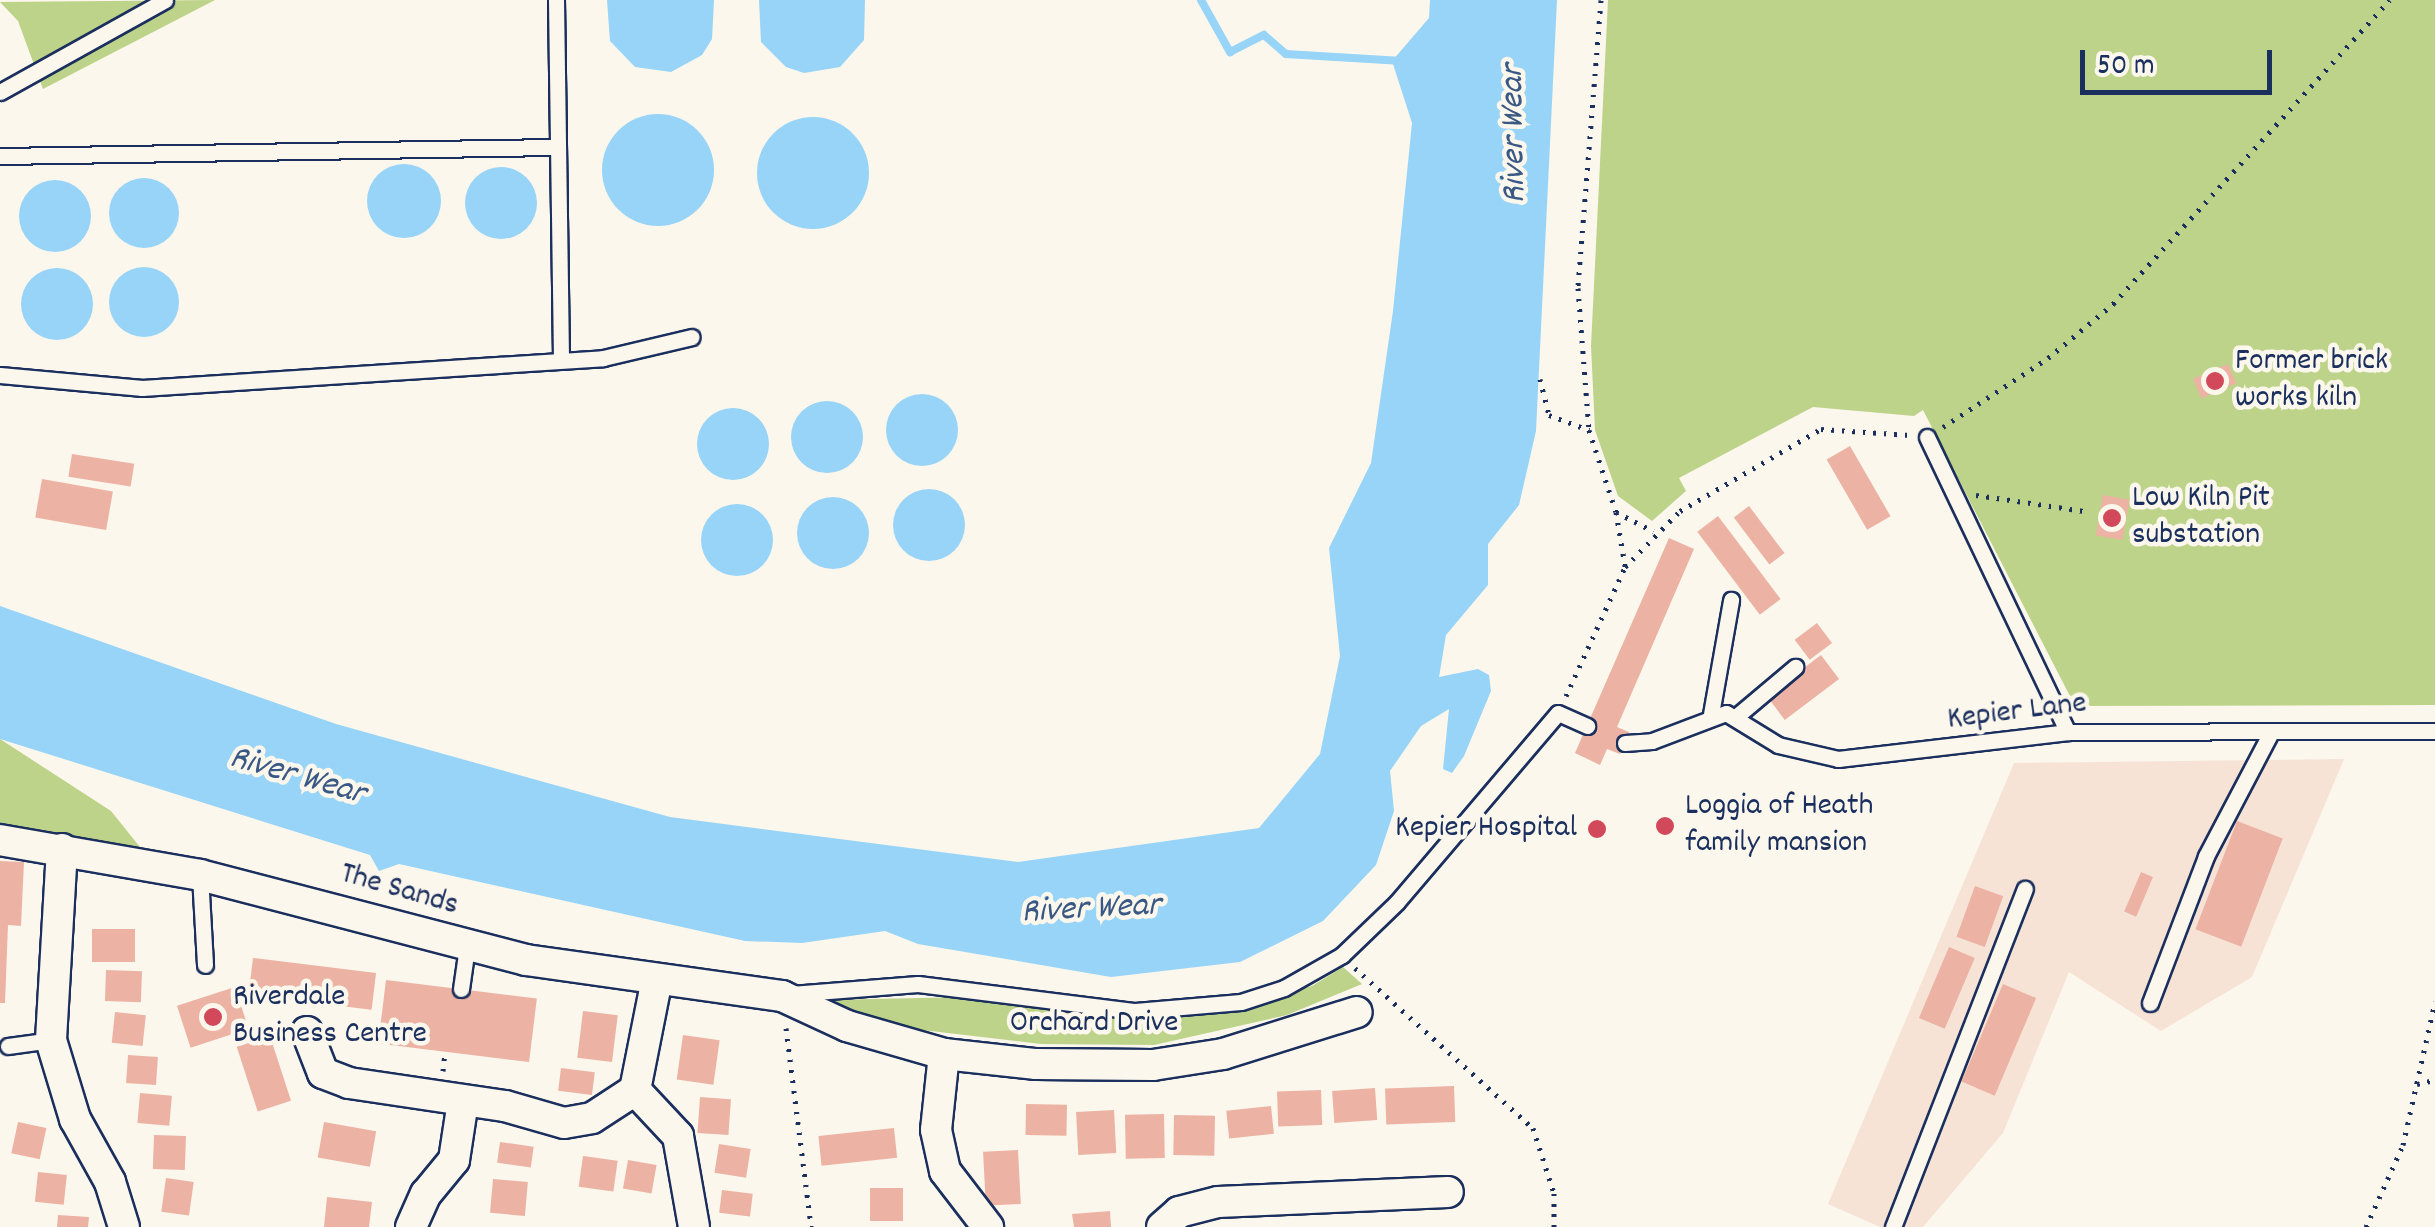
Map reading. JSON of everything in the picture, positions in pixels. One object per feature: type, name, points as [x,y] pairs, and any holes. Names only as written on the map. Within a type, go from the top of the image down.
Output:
[{"type":"street","name":"The Sands","points":[[0,840],[200,875],[466,947],[782,996]]},
{"type":"street","points":[[62,849],[50,1040],[75,1120],[110,1182],[124,1227]]},
{"type":"street","points":[[307,1032],[323,1073],[564,1123],[592,1118],[635,1090],[656,979]]},
{"type":"street","name":"Orchard Drive","points":[[782,996],[846,1026],[944,1054],[1036,1064],[1153,1065],[1223,1054],[1356,1012]]},
{"type":"street","points":[[944,1054],[936,1130],[945,1172],[988,1227]]},
{"type":"street","points":[[635,1090],[678,1136],[694,1227]]},
{"type":"street","points":[[411,1227],[426,1194],[454,1160],[463,1101]]},
{"type":"street","points":[[1162,1227],[1179,1212],[1218,1202],[1448,1192]]},
{"type":"lane","points":[[0,92],[165,0]]},
{"type":"lane","points":[[556,0],[561,358]]},
{"type":"lane","points":[[0,156],[557,147]]},
{"type":"lane","points":[[0,375],[142,388],[602,358],[692,338]]},
{"type":"lane","points":[[1927,437],[2068,732]]},
{"type":"lane","points":[[1710,714],[1730,600]]},
{"type":"lane","points":[[1625,742],[1652,740],[1710,714],[1738,715],[1795,667]]},
{"type":"lane","points":[[782,996],[918,984],[1135,1011],[1192,1009],[1284,988],[1342,956],[1398,902],[1558,713],[1587,726]]},
{"type":"lane","name":"Kepier Lane","points":[[1738,715],[1778,745],[1838,759],[2068,732],[2435,731]]},
{"type":"lane","points":[[2150,1003],[2206,856],[2272,732]]},
{"type":"lane","points":[[200,875],[205,965]]},
{"type":"lane","points":[[1893,1227],[2025,888]]},
{"type":"lane","points":[[462,989],[466,947]]},
{"type":"lane","points":[[8,1046],[50,1040]]},
{"type":"path","points":[[1601,0],[1578,288],[1589,430],[1616,512],[1625,567]]},
{"type":"path","points":[[1558,713],[1625,567],[1653,531],[1820,429],[1927,437],[2048,358],[2113,304],[2390,0]]},
{"type":"path","points":[[1540,379],[1548,416],[1589,430]]},
{"type":"path","points":[[1953,492],[2084,511]]},
{"type":"path","points":[[1616,512],[1653,531]]},
{"type":"path","points":[[1342,956],[1533,1128],[1554,1193],[1554,1227]]},
{"type":"path","points":[[782,996],[811,1227]]},
{"type":"path","points":[[2366,1227],[2391,1178],[2435,1006]]},
{"type":"path","points":[[2416,1084],[2435,1080]]},
{"type":"shaded area","points":[[2344,759],[2252,977],[2161,1031],[2069,972],[2003,1133],[1923,1227],[1880,1227],[1828,1204],[2014,763]]},
{"type":"green space","points":[[215,0],[43,89],[18,21],[0,2]]},
{"type":"green space","points":[[1608,0],[2435,0],[2435,705],[2075,706],[1923,410],[1914,416],[1813,407],[1679,478],[1686,491],[1652,521],[1618,496],[1595,430],[1591,346]]},
{"type":"green space","points":[[0,739],[111,811],[144,852],[0,826]]},
{"type":"green space","points":[[1343,967],[1362,984],[1287,1015],[1154,1045],[1041,1044],[905,1028],[825,1008],[823,1000],[970,997],[1136,1019],[1235,1009],[1312,986]]},
{"type":"water","points":[[607,0],[714,0],[712,39],[702,55],[671,72],[635,67],[610,41]]},
{"type":"water","points":[[759,0],[865,0],[864,40],[840,67],[804,73],[786,67],[761,42]]},
{"type":"water","name":"River Wear","points":[[1430,0],[1557,0],[1536,431],[1519,505],[1488,544],[1488,585],[1446,635],[1439,677],[1478,669],[1489,675],[1491,691],[1464,756],[1452,773],[1443,769],[1449,709],[1421,726],[1390,771],[1394,811],[1376,865],[1323,921],[1240,962],[1111,977],[918,944],[885,931],[802,943],[745,941],[399,864],[379,871],[370,855],[0,739],[0,606],[336,724],[670,817],[1018,862],[1259,828],[1320,754],[1340,656],[1329,548],[1371,463],[1393,311],[1412,123],[1392,61],[1429,18]]},
{"type":"water","points":[[658,114],[679,118],[697,131],[710,149],[714,170],[710,191],[697,209],[679,222],[658,226],[637,222],[619,209],[606,191],[602,170],[606,149],[619,131],[637,118]]},
{"type":"water","points":[[813,117],[834,122],[852,134],[864,152],[869,173],[864,194],[852,212],[834,224],[813,229],[792,224],[774,212],[762,194],[757,173],[762,152],[774,134],[792,122]]},
{"type":"water","points":[[404,164],[430,175],[441,201],[430,227],[404,238],[378,227],[367,201],[378,175]]},
{"type":"water","points":[[501,167],[526,178],[537,203],[526,228],[501,239],[476,228],[465,203],[476,178]]},
{"type":"water","points":[[144,178],[169,188],[179,213],[169,238],[144,248],[119,238],[109,213],[119,188]]},
{"type":"water","points":[[55,180],[69,182],[81,190],[89,202],[89,230],[81,242],[69,250],[55,252],[41,250],[29,242],[21,230],[19,216],[21,202],[29,190],[41,182]]},
{"type":"water","points":[[144,267],[169,277],[179,302],[169,327],[144,337],[119,327],[109,302],[119,277]]},
{"type":"water","points":[[57,268],[71,270],[83,278],[91,290],[91,318],[83,330],[71,338],[57,340],[43,338],[31,330],[23,318],[21,304],[23,290],[31,278],[43,270]]},
{"type":"water","points":[[922,394],[948,404],[958,430],[948,456],[922,466],[896,456],[886,430],[896,404]]},
{"type":"water","points":[[827,401],[853,411],[863,437],[853,463],[827,473],[801,463],[791,437],[801,411]]},
{"type":"water","points":[[733,408],[759,418],[769,444],[759,470],[733,480],[707,470],[697,444],[707,418]]},
{"type":"water","points":[[929,489],[955,499],[965,525],[955,551],[929,561],[903,551],[893,525],[903,499]]},
{"type":"water","points":[[833,497],[859,507],[869,533],[859,559],[833,569],[807,559],[797,533],[807,507]]},
{"type":"water","points":[[737,504],[763,514],[773,540],[763,566],[737,576],[711,566],[701,540],[711,514]]},
{"type":"building","name":"Former brick works kiln","points":[[2228,364],[2236,383],[2201,398],[2193,379]]},
{"type":"building","points":[[1850,446],[1890,516],[1867,530],[1827,460]]},
{"type":"building","points":[[72,454],[134,464],[131,487],[68,477]]},
{"type":"building","points":[[42,479],[113,492],[106,530],[35,517]]},
{"type":"building","name":"Low Kiln Pit substation","points":[[2103,495],[2130,500],[2122,540],[2096,535]]},
{"type":"building","points":[[1749,506],[1785,553],[1769,565],[1734,517]]},
{"type":"building","points":[[1718,516],[1781,599],[1760,615],[1697,532]]},
{"type":"building","points":[[1669,538],[1694,549],[1617,727],[1629,732],[1620,754],[1607,749],[1600,765],[1575,753]]},
{"type":"building","points":[[1817,623],[1832,643],[1810,660],[1795,640]]},
{"type":"building","points":[[1821,655],[1839,679],[1785,720],[1767,696]]},
{"type":"building","points":[[2237,821],[2283,839],[2241,947],[2195,929]]},
{"type":"building","points":[[0,861],[24,862],[21,926],[8,925],[5,1003],[0,1003]]},
{"type":"building","points":[[2141,872],[2153,877],[2136,917],[2124,912]]},
{"type":"building","points":[[1975,886],[2003,896],[1985,947],[1957,937]]},
{"type":"building","points":[[92,929],[135,929],[135,962],[92,962]]},
{"type":"building","points":[[1949,947],[1975,958],[1945,1029],[1919,1018]]},
{"type":"building","points":[[253,958],[376,973],[372,1010],[248,995]]},
{"type":"building","points":[[106,970],[142,971],[141,1002],[105,1001]]},
{"type":"building","points":[[386,980],[537,999],[529,1062],[378,1044]]},
{"type":"building","points":[[2003,984],[2036,998],[1995,1096],[1962,1082]]},
{"type":"building","name":"Riverdale Business Centre","points":[[235,987],[249,1029],[191,1048],[177,1006]]},
{"type":"building","points":[[583,1011],[618,1015],[612,1062],[577,1058]]},
{"type":"building","points":[[115,1012],[146,1015],[143,1046],[112,1043]]},
{"type":"building","points":[[683,1035],[720,1040],[713,1085],[677,1080]]},
{"type":"building","points":[[270,1036],[291,1101],[258,1111],[237,1047]]},
{"type":"building","points":[[128,1055],[158,1057],[156,1085],[126,1083]]},
{"type":"building","points":[[561,1068],[595,1072],[592,1095],[558,1091]]},
{"type":"building","points":[[1454,1086],[1455,1122],[1386,1124],[1385,1088]]},
{"type":"building","points":[[1375,1088],[1377,1120],[1334,1123],[1332,1091]]},
{"type":"building","points":[[1321,1090],[1322,1125],[1278,1127],[1277,1092]]},
{"type":"building","points":[[140,1093],[172,1096],[169,1126],[137,1123]]},
{"type":"building","points":[[700,1097],[731,1099],[728,1135],[697,1133]]},
{"type":"building","points":[[1026,1104],[1067,1105],[1066,1136],[1025,1135]]},
{"type":"building","points":[[1271,1106],[1274,1134],[1229,1139],[1226,1111]]},
{"type":"building","points":[[1114,1110],[1116,1153],[1078,1155],[1076,1112]]},
{"type":"building","points":[[1164,1114],[1165,1158],[1126,1159],[1125,1115]]},
{"type":"building","points":[[1174,1115],[1215,1116],[1214,1156],[1173,1155]]},
{"type":"building","points":[[18,1122],[46,1128],[40,1159],[11,1153]]},
{"type":"building","points":[[324,1122],[376,1131],[370,1167],[318,1157]]},
{"type":"building","points":[[894,1128],[897,1158],[822,1166],[818,1136]]},
{"type":"building","points":[[154,1135],[186,1136],[185,1170],[153,1169]]},
{"type":"building","points":[[500,1142],[534,1147],[531,1168],[497,1163]]},
{"type":"building","points":[[719,1144],[751,1149],[746,1178],[714,1173]]},
{"type":"building","points":[[1018,1150],[1021,1204],[986,1206],[983,1152]]},
{"type":"building","points":[[583,1156],[618,1161],[613,1192],[579,1187]]},
{"type":"building","points":[[628,1160],[657,1165],[652,1194],[623,1189]]},
{"type":"building","points":[[38,1172],[67,1175],[64,1205],[35,1202]]},
{"type":"building","points":[[166,1178],[194,1182],[189,1216],[161,1212]]},
{"type":"building","points":[[493,1179],[528,1182],[525,1216],[490,1213]]},
{"type":"building","points":[[870,1188],[903,1188],[903,1221],[870,1221]]},
{"type":"building","points":[[722,1190],[753,1194],[750,1217],[719,1213]]},
{"type":"building","points":[[327,1197],[372,1202],[369,1227],[324,1227]]},
{"type":"building","points":[[1110,1211],[1111,1227],[1074,1227],[1072,1214]]},
{"type":"building","points":[[58,1215],[89,1217],[88,1227],[57,1227]]},
{"type":"waterway","points":[[1201,0],[1230,52],[1264,35],[1286,54],[1402,61]]},
{"type":"place","name":"Former brick works kiln","points":[[2215,381]]},
{"type":"place","name":"Low Kiln Pit substation","points":[[2112,518]]},
{"type":"place","name":"Loggia of Heath family mansion","points":[[1665,826]]},
{"type":"place","name":"Kepier Hospital","points":[[1597,829]]},
{"type":"place","name":"Riverdale Business Centre","points":[[213,1017]]}]
